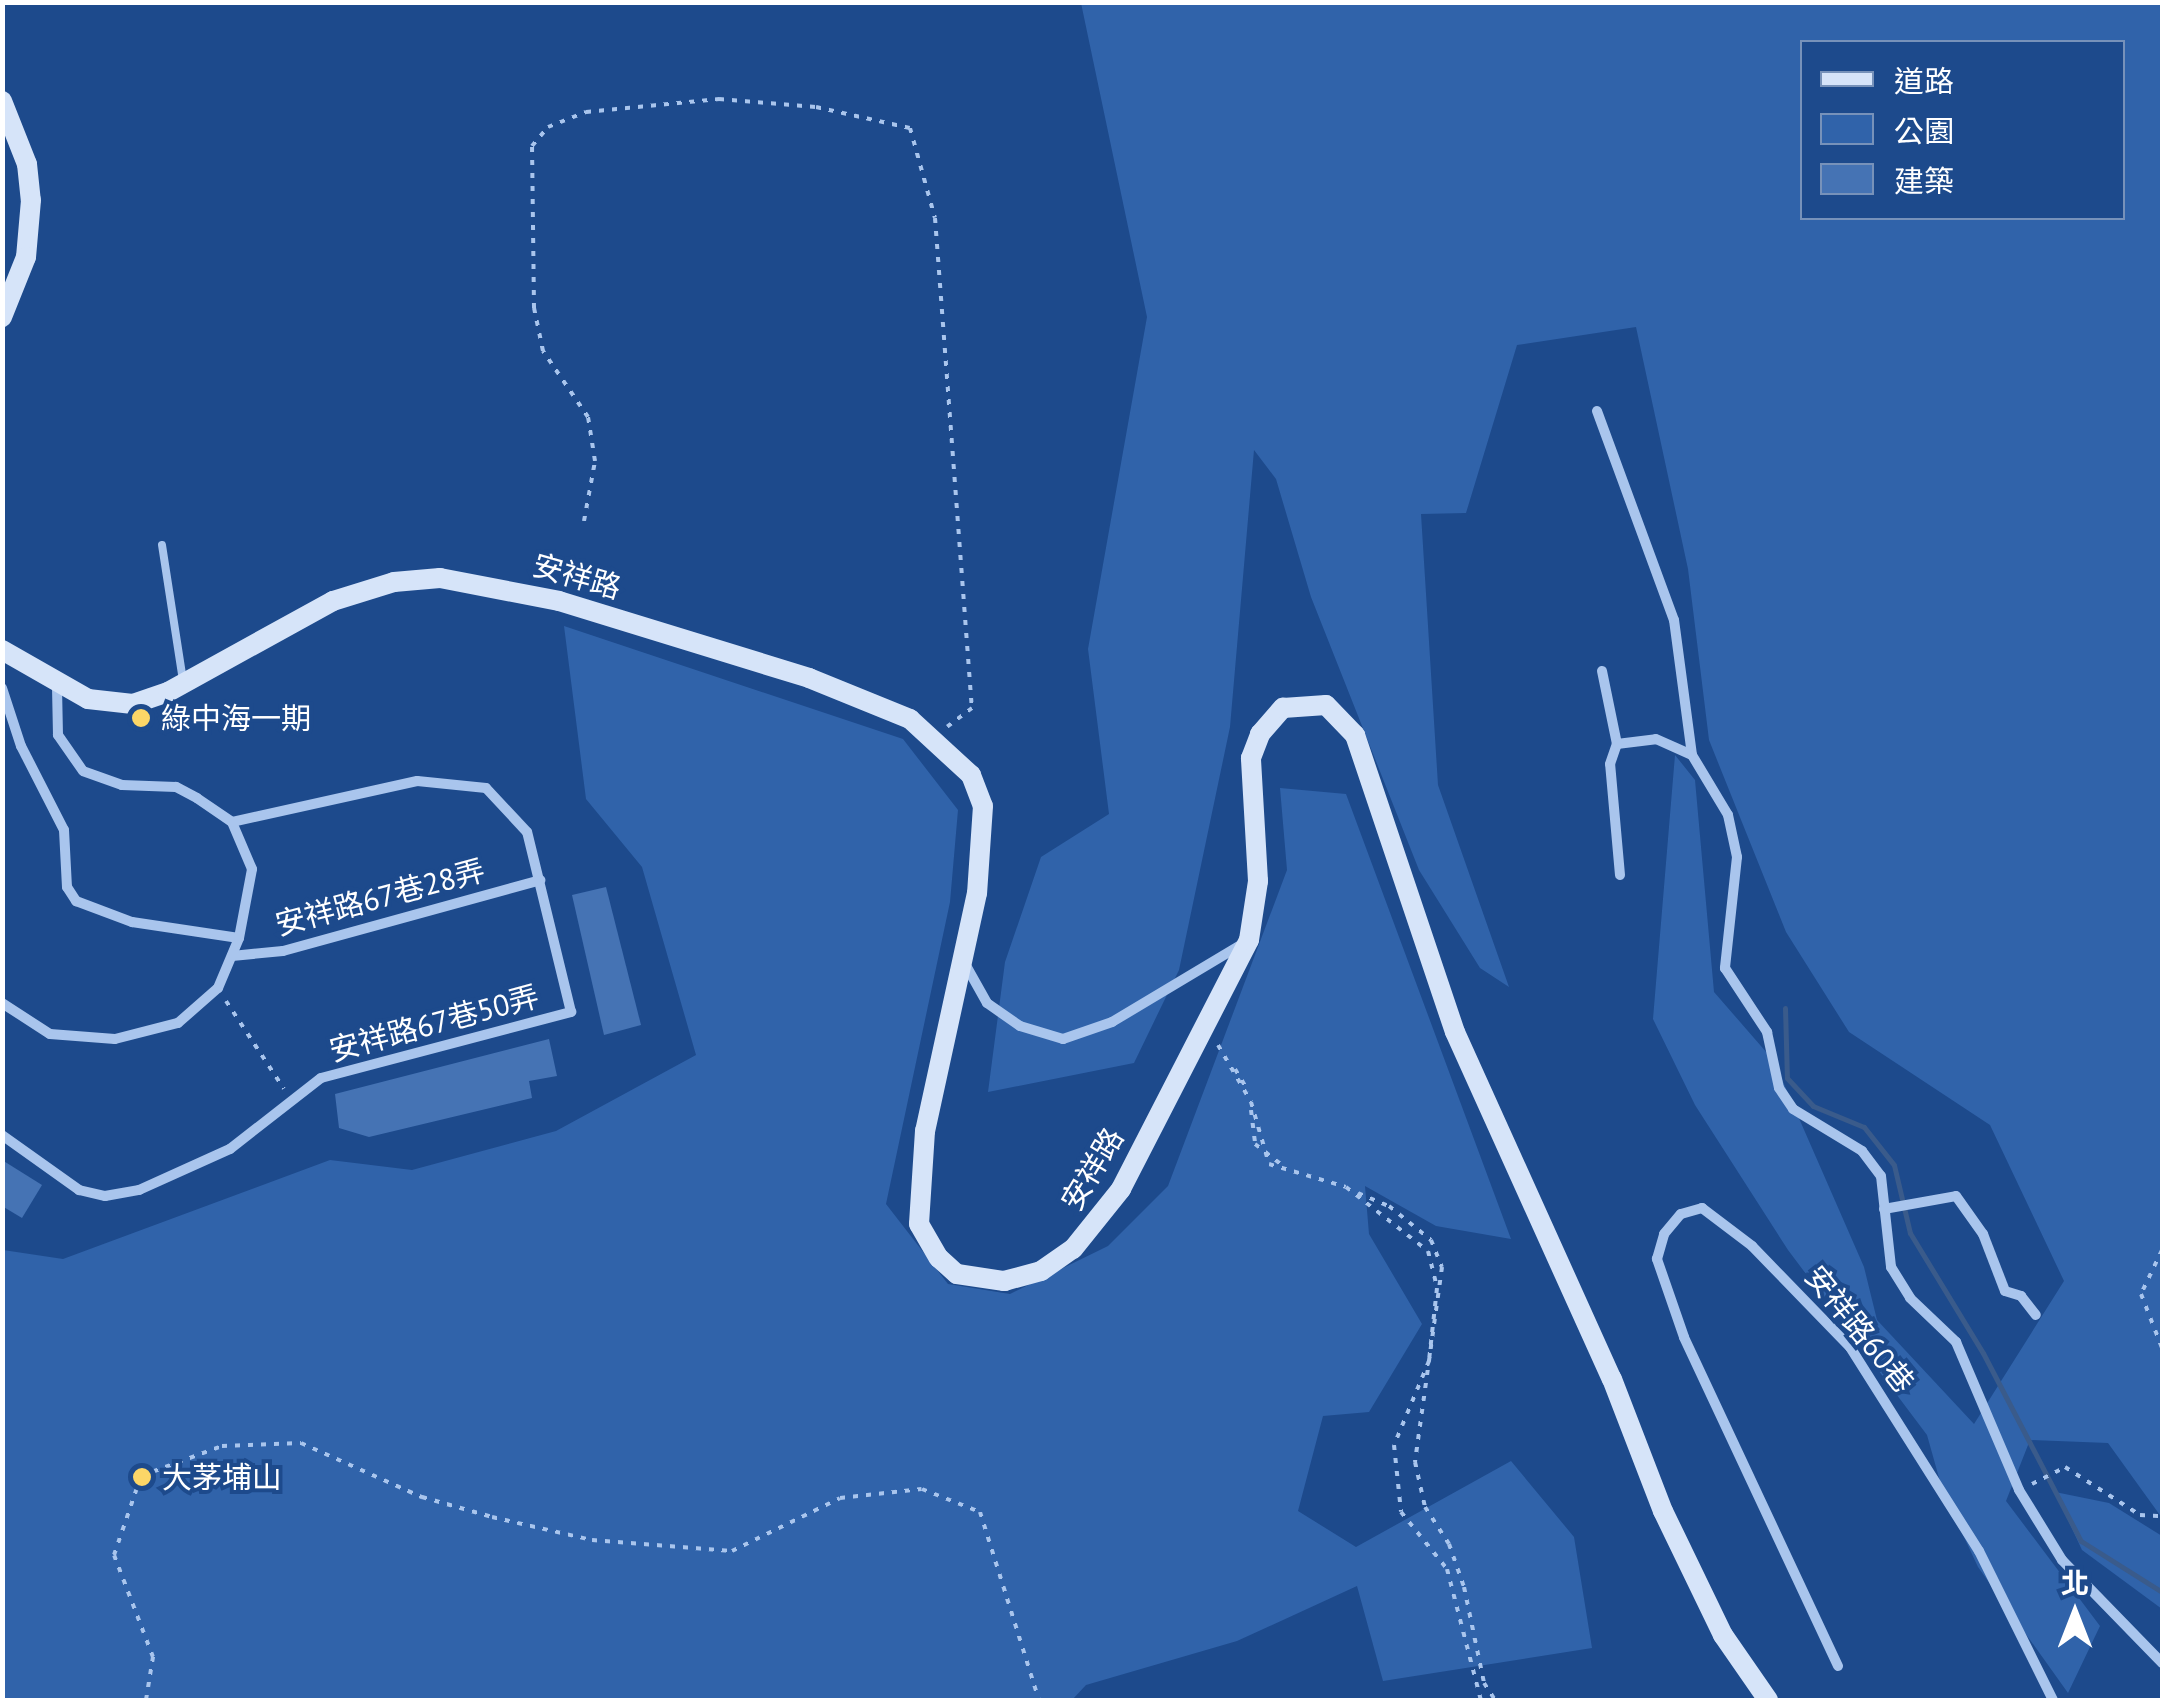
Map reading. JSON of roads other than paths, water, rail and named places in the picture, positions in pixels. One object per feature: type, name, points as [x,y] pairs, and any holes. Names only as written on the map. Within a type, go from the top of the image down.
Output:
[{"type":"street","points":[[2,101],[27,164],[32,200],[26,256],[2,317]]},
{"type":"street","points":[[1597,410],[1674,620],[1692,755],[1728,815],[1737,857],[1725,968],[1767,1032],[1779,1088],[1793,1109],[1862,1151],[1881,1176],[1890,1268],[1910,1298],[1956,1342],[2019,1490],[2062,1560],[2162,1663]]},
{"type":"street","name":"安祥路","points":[[2,650],[57,686],[88,699],[133,704],[183,684],[333,602],[394,582],[440,578],[559,601],[809,678],[936,736],[971,774],[983,806],[977,893],[917,1194],[927,1240],[968,1279],[1018,1280],[1073,1250],[1099,1224],[1206,1029],[1248,940],[1258,881],[1251,758],[1271,718],[1284,708],[1326,705],[1342,715],[1355,735],[1455,1032],[1612,1379],[1664,1511],[1723,1635],[1768,1700]]},
{"type":"street","points":[[1602,671],[1617,744],[1610,764],[1620,875]]},
{"type":"street","points":[[2,1003],[50,1034],[114,1039],[178,1023],[218,988],[240,938],[252,869],[232,822],[176,787],[122,785],[82,770],[58,735],[57,686]]},
{"type":"street","points":[[2,688],[21,746],[64,830],[66,887],[76,901],[132,922],[240,938]]},
{"type":"street","points":[[1617,744],[1656,740],[1692,755]]},
{"type":"street","points":[[232,822],[418,781],[460,781],[486,788],[508,808],[527,832],[540,880]]},
{"type":"street","name":"安祥路67巷28弄","points":[[232,956],[283,951],[540,880]]},
{"type":"street","name":"安祥路67巷50弄","points":[[2,1135],[80,1190],[105,1196],[206,1163],[289,1097],[321,1078],[571,1012],[540,880]]},
{"type":"street","points":[[962,959],[986,1002],[1020,1026],[1062,1038],[1112,1022],[1186,983],[1248,940]]},
{"type":"street","points":[[1884,1208],[1956,1196],[1983,1234],[2005,1290],[2022,1296],[2036,1315]]},
{"type":"street","name":"安祥路60巷","points":[[1838,1666],[1678,1321],[1657,1259],[1664,1234],[1681,1214],[1702,1208],[1752,1246],[1850,1347],[1979,1552],[2053,1700]]},
{"type":"lane","points":[[162,546],[183,684]]},
{"type":"waterway","points":[[1785,1008],[1787,1078],[1813,1106],[1864,1127],[1894,1165],[1910,1233],[1983,1353],[2081,1541],[2162,1592]]},
{"type":"place","name":"綠中海一期","points":[[141,718]]},
{"type":"place","name":"大茅埔山","points":[[142,1477]]}]
